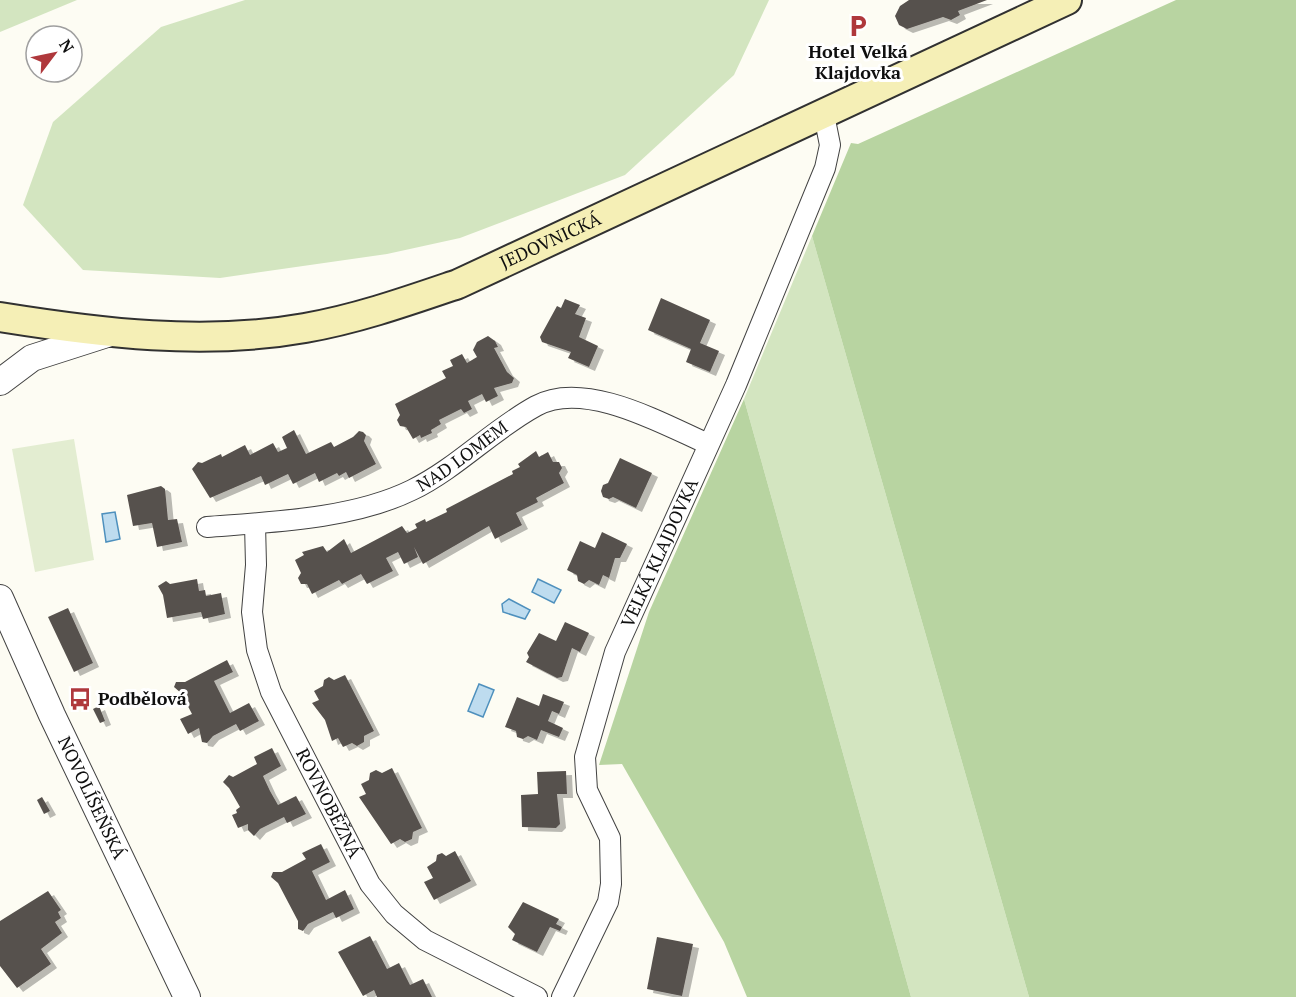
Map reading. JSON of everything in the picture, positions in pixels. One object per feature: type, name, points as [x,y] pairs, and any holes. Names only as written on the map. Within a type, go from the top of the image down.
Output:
[{"type":"main road","name":"JEDOVNICKÁ","points":[[0,316],[110,333],[208,337],[304,328],[394,306],[458,284],[1067,0]]},
{"type":"street","name":"VELKÁ KLAJDOVKA","points":[[562,997],[608,902],[611,884],[610,838],[587,790],[585,757],[615,652],[736,385],[825,168],[830,145],[824,115]]},
{"type":"street","points":[[0,382],[32,358],[110,333]]},
{"type":"street","name":"NAD LOMEM","points":[[207,527],[255,524],[366,507],[411,491],[437,476],[537,405],[561,399],[613,404],[708,444]]},
{"type":"street","name":"ROVNOBĚŽNÁ","points":[[255,524],[256,565],[252,612],[257,650],[272,692],[370,884],[393,914],[425,940],[537,997]]},
{"type":"street","name":"NOVOLÍŠEŇSKÁ","points":[[0,598],[180,994]]},
{"type":"green space","points":[[0,0],[77,0],[0,32]]},
{"type":"green space","points":[[245,0],[769,0],[734,75],[625,175],[460,238],[387,254],[220,278],[83,270],[23,205],[53,122],[161,27]]},
{"type":"green space","points":[[1176,0],[1296,0],[1296,997],[1029,997],[812,236],[851,143],[858,144]]},
{"type":"green space","points":[[812,236],[1029,997],[911,997],[744,399]]},
{"type":"green space","points":[[744,399],[911,997],[747,997],[724,942],[622,764],[599,765],[649,612]]},
{"type":"green space","points":[[74,439],[94,560],[35,572],[12,449]]},
{"type":"water","points":[[115,512],[120,539],[106,542],[102,514]]},
{"type":"water","points":[[538,579],[561,590],[554,603],[532,592]]},
{"type":"water","points":[[509,599],[530,610],[525,619],[503,612],[502,604]]},
{"type":"water","points":[[479,684],[494,690],[483,717],[468,711]]},
{"type":"building","points":[[909,0],[987,0],[958,11],[960,15],[951,20],[943,17],[907,29],[899,25],[895,16],[900,6]]},
{"type":"building","points":[[661,298],[710,320],[700,343],[719,351],[710,372],[686,362],[691,349],[648,330]]},
{"type":"building","points":[[565,299],[580,305],[575,314],[586,318],[579,337],[598,346],[589,367],[568,358],[571,352],[542,342],[540,337],[557,306],[561,308]]},
{"type":"building","points":[[488,336],[495,341],[498,347],[494,348],[507,372],[514,378],[512,383],[494,388],[498,396],[486,402],[482,394],[468,401],[472,409],[464,413],[461,409],[439,420],[441,424],[431,430],[432,433],[413,439],[406,427],[400,426],[397,420],[400,415],[395,404],[446,378],[442,371],[453,366],[450,360],[462,354],[467,363],[477,357],[473,350],[477,342]]},
{"type":"building","points":[[294,430],[306,454],[331,442],[334,447],[353,437],[359,431],[363,432],[366,435],[364,441],[376,464],[349,478],[346,472],[339,476],[337,473],[319,482],[315,473],[293,484],[288,474],[265,485],[261,476],[210,498],[192,469],[198,462],[202,463],[221,454],[222,457],[245,445],[250,455],[273,443],[278,452],[287,448],[282,437]]},
{"type":"building","points":[[536,451],[539,457],[548,452],[553,462],[559,462],[562,468],[559,473],[564,483],[536,498],[538,502],[516,513],[522,525],[495,539],[489,526],[423,564],[414,547],[418,557],[404,564],[398,552],[386,558],[393,571],[367,584],[361,574],[342,584],[339,580],[312,594],[307,584],[301,584],[298,578],[301,573],[295,560],[304,555],[302,552],[323,546],[327,552],[344,539],[351,553],[402,526],[407,533],[417,528],[415,524],[425,519],[426,522],[447,512],[446,509],[513,474],[512,471],[520,467],[518,464]]},
{"type":"building","points":[[620,458],[652,473],[636,508],[613,497],[609,499],[603,497],[601,491],[603,485],[608,483]]},
{"type":"building","points":[[161,486],[165,489],[168,520],[177,519],[182,542],[157,547],[152,523],[133,526],[127,495]]},
{"type":"building","points":[[602,532],[627,544],[620,558],[615,558],[609,578],[603,575],[599,585],[589,580],[584,584],[578,581],[577,575],[567,570],[580,541],[595,548]]},
{"type":"building","points":[[197,579],[199,591],[205,590],[206,596],[221,593],[225,614],[203,619],[201,612],[167,618],[163,595],[158,586],[166,581],[170,584]]},
{"type":"building","points":[[68,608],[93,663],[74,672],[48,617]]},
{"type":"building","points":[[565,622],[589,633],[580,652],[572,648],[562,677],[557,678],[526,662],[529,657],[527,653],[539,633],[556,641]]},
{"type":"building","points":[[227,660],[233,672],[214,681],[230,713],[249,703],[259,721],[240,731],[236,724],[213,736],[207,743],[202,742],[199,728],[188,734],[180,719],[192,714],[181,693],[174,687],[176,682],[185,682]]},
{"type":"building","points":[[345,675],[374,731],[364,736],[364,742],[357,746],[352,743],[343,747],[338,738],[332,741],[325,720],[312,703],[319,700],[314,691],[323,686],[324,680],[329,677],[334,680]]},
{"type":"building","points":[[543,694],[564,702],[559,714],[552,711],[548,721],[563,728],[559,737],[541,730],[537,740],[528,736],[523,739],[517,737],[516,731],[505,727],[517,697],[539,706]]},
{"type":"building","points":[[99,706],[105,721],[100,723],[93,709]]},
{"type":"building","points":[[272,748],[281,766],[263,776],[270,791],[278,805],[296,796],[306,814],[287,823],[284,817],[260,829],[254,836],[248,830],[248,824],[238,828],[232,815],[237,813],[236,810],[240,807],[223,782],[229,775],[233,777],[257,764],[254,757]]},
{"type":"building","points":[[392,768],[422,828],[413,832],[412,839],[405,842],[400,839],[391,844],[359,797],[366,794],[361,784],[369,780],[370,773],[376,770],[382,773]]},
{"type":"building","points":[[566,771],[567,794],[557,794],[560,824],[556,828],[522,827],[521,795],[538,794],[537,772]]},
{"type":"building","points":[[42,797],[50,811],[44,814],[37,800]]},
{"type":"building","points":[[321,844],[330,862],[312,871],[326,900],[345,890],[354,909],[336,918],[333,912],[308,924],[303,931],[298,929],[298,921],[278,883],[271,877],[273,872],[282,872],[306,859],[302,853]]},
{"type":"building","points":[[455,851],[471,881],[434,900],[424,882],[433,878],[427,867],[436,861],[437,855],[442,853],[446,856]]},
{"type":"building","points":[[48,891],[61,910],[58,912],[61,918],[55,922],[62,933],[41,949],[51,964],[17,988],[0,966],[0,921]]},
{"type":"building","points":[[523,902],[559,919],[556,924],[562,927],[560,931],[550,927],[537,952],[512,940],[515,934],[508,927]]},
{"type":"building","points":[[370,936],[387,969],[399,963],[410,985],[423,979],[432,997],[377,997],[374,990],[363,996],[338,952]]},
{"type":"building","points":[[657,937],[693,944],[682,996],[647,989]]},
{"type":"place","name":"Hotel Velká Klajdovka","points":[[858,26]]},
{"type":"place","name":"Podbělová","points":[[80,699]]}]
